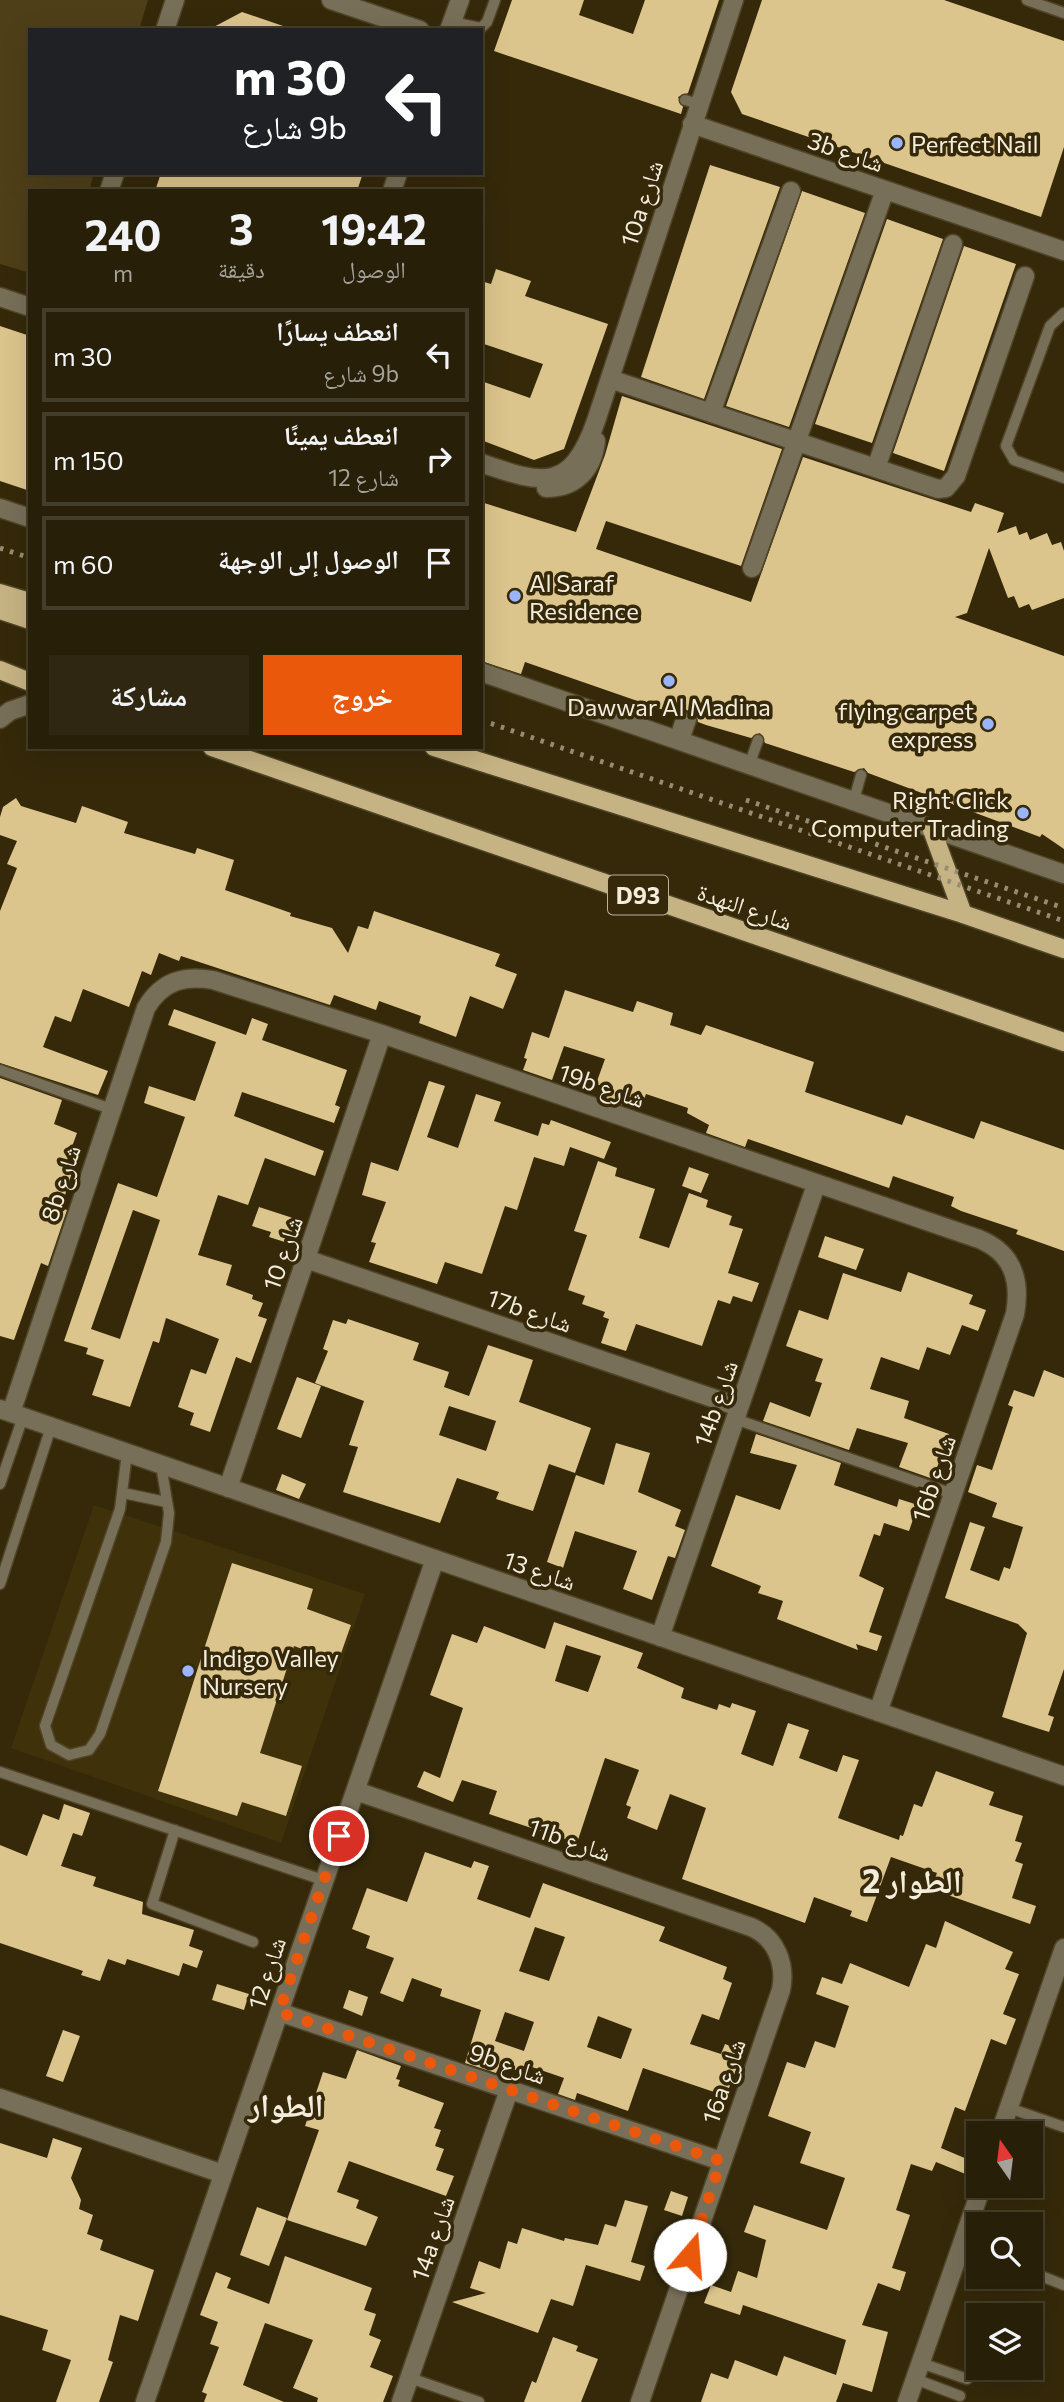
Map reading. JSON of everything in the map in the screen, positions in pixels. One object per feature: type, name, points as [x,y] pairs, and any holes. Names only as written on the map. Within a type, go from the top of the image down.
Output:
[{"type":"main road","points":[[0,593],[28,601]]},
{"type":"main road","points":[[0,610],[28,619]]},
{"type":"main road","points":[[0,670],[28,681]]},
{"type":"main road","name":"شارع النهدة","points":[[218,749],[1064,1042]]},
{"type":"main road","points":[[440,749],[962,914],[1064,949]]},
{"type":"main road","points":[[932,830],[962,914]]},
{"type":"street","points":[[166,28],[175,0]]},
{"type":"street","points":[[331,0],[414,28]]},
{"type":"street","points":[[451,26],[460,0]]},
{"type":"street","name":"10a شارع","points":[[483,464],[515,475],[540,488],[570,484],[591,464],[597,438],[596,421],[692,124],[692,102],[734,0]]},
{"type":"street","name":"3b شارع","points":[[692,124],[1064,251]]},
{"type":"street","points":[[752,568],[885,190]]},
{"type":"street","points":[[711,413],[791,191]]},
{"type":"street","points":[[876,468],[953,244]]},
{"type":"street","points":[[610,379],[931,488],[946,488],[952,483],[1025,276]]},
{"type":"street","points":[[0,297],[28,306]]},
{"type":"street","points":[[0,508],[28,517]]},
{"type":"street","points":[[483,674],[1064,874]]},
{"type":"street","points":[[0,719],[10,711],[28,705]]},
{"type":"street","name":"19b شارع","points":[[174,981],[186,978],[213,980],[382,1034],[979,1239],[997,1248],[1008,1258]]},
{"type":"street","name":"8b شارع","points":[[11,1413],[146,1008],[153,996],[174,981]]},
{"type":"street","name":"شارع 10","points":[[228,1488],[382,1034]]},
{"type":"street","name":"14b شارع","points":[[660,1637],[816,1185]]},
{"type":"street","name":"16b شارع","points":[[878,1712],[1015,1314],[1018,1295],[1015,1275],[1008,1258]]},
{"type":"street","name":"17b شارع","points":[[306,1259],[737,1413]]},
{"type":"street","name":"شارع 13","points":[[11,1413],[1064,1776]]},
{"type":"street","name":"شارع 12","points":[[145,2402],[435,1559]]},
{"type":"street","name":"11b شارع","points":[[356,1791],[751,1927],[767,1936]]},
{"type":"street","name":"16a شارع","points":[[640,2402],[781,1990],[783,1979],[779,1956],[767,1936]]},
{"type":"street","points":[[1004,2121],[1064,1948]]},
{"type":"street","name":"9b شارع","points":[[279,2012],[721,2161]]},
{"type":"street","name":"14a شارع","points":[[401,2402],[509,2090]]},
{"type":"street","points":[[0,2098],[223,2174]]},
{"type":"street","points":[[907,2402],[966,2257]]},
{"type":"lane","points":[[482,28],[487,22],[495,0]]},
{"type":"lane","points":[[1027,0],[1064,13]]},
{"type":"lane","points":[[451,26],[471,28]]},
{"type":"lane","points":[[1064,313],[1050,326],[1006,446],[1014,460],[1064,478]]},
{"type":"lane","points":[[679,742],[687,718]]},
{"type":"lane","points":[[749,766],[758,740]]},
{"type":"lane","points":[[853,803],[862,775]]},
{"type":"lane","points":[[0,1070],[111,1108]]},
{"type":"lane","points":[[0,1484],[11,1413]]},
{"type":"lane","points":[[737,1413],[953,1494]]},
{"type":"lane","points":[[0,1584],[51,1427]]},
{"type":"lane","points":[[127,1453],[123,1493],[45,1726],[51,1745],[69,1755],[89,1750],[100,1734],[166,1542],[169,1522],[161,1465]]},
{"type":"lane","points":[[123,1493],[166,1502]]},
{"type":"lane","points":[[0,1770],[323,1880]]},
{"type":"lane","points":[[175,1830],[152,1905],[253,1942]]},
{"type":"lane","points":[[1009,2108],[1064,2127]]},
{"type":"lane","points":[[1043,2277],[1064,2285]]},
{"type":"lane","points":[[918,2371],[966,2379]]},
{"type":"lane","points":[[918,2371],[960,2396]]},
{"type":"lane","points":[[410,2378],[479,2402]]},
{"type":"shaded area","points":[[0,0],[148,0],[140,28],[28,28],[28,175],[93,175],[90,189],[28,189],[28,272],[0,264]]},
{"type":"shaded area","name":"Indigo Valley Nursery","points":[[94,1505],[365,1594],[281,1843],[11,1748]]},
{"type":"building","points":[[512,0],[584,0],[579,15],[633,34],[645,0],[719,0],[688,93],[678,97],[683,107],[681,114],[494,51]]},
{"type":"building","points":[[762,0],[944,0],[1064,41],[1064,147],[1041,217],[742,114],[731,92]]},
{"type":"building","points":[[242,12],[286,27],[286,28],[212,28]]},
{"type":"building","points":[[710,165],[780,187],[704,399],[641,377]]},
{"type":"building","points":[[160,175],[362,175],[358,189],[156,189]]},
{"type":"building","points":[[802,191],[865,213],[789,427],[726,406]]},
{"type":"building","points":[[887,219],[943,239],[872,443],[815,424]]},
{"type":"building","points":[[964,246],[1016,264],[944,471],[893,453]]},
{"type":"building","points":[[496,269],[531,281],[525,296],[608,324],[564,449],[534,460],[483,441],[483,382],[530,398],[543,364],[483,344],[483,282],[491,284]]},
{"type":"building","points":[[0,326],[28,335],[28,490],[0,481]]},
{"type":"building","points":[[622,396],[782,449],[741,566],[606,521],[596,549],[751,602],[803,457],[971,512],[975,503],[1004,513],[997,533],[1016,526],[1019,535],[1027,532],[1030,540],[1047,533],[1052,545],[1061,542],[1064,551],[1064,598],[1032,610],[1029,604],[1019,608],[1014,596],[1008,598],[989,548],[967,613],[955,617],[1064,656],[1064,849],[1042,834],[1040,837],[868,773],[864,768],[854,772],[765,743],[760,733],[751,738],[706,725],[698,722],[696,715],[685,709],[675,714],[525,662],[521,674],[483,662],[483,503],[576,532],[605,455]]},
{"type":"building","points":[[16,798],[21,806],[76,823],[82,806],[128,822],[124,833],[195,854],[197,848],[234,860],[225,890],[291,913],[290,916],[332,928],[348,953],[358,926],[368,929],[374,911],[500,954],[495,966],[517,974],[503,1009],[470,996],[456,1037],[419,1023],[421,1016],[379,1001],[376,1010],[334,995],[330,1005],[181,956],[179,961],[159,953],[151,975],[142,971],[129,1007],[83,989],[71,1022],[55,1016],[43,1047],[108,1071],[98,1095],[0,1063],[0,911],[17,868],[7,864],[17,841],[0,835],[0,817],[3,807]]},
{"type":"building","points":[[565,990],[633,1012],[637,1001],[673,1013],[670,1025],[701,1035],[706,1025],[814,1062],[805,1092],[902,1125],[906,1115],[974,1139],[981,1121],[1064,1150],[1064,1251],[1016,1234],[1018,1230],[961,1211],[951,1206],[954,1197],[893,1176],[889,1188],[748,1139],[745,1147],[706,1133],[709,1125],[687,1113],[688,1108],[646,1094],[640,1111],[606,1099],[610,1089],[596,1084],[605,1059],[564,1046],[552,1080],[523,1070],[532,1032],[549,1038]]},
{"type":"building","points":[[174,1009],[246,1035],[252,1018],[268,1024],[262,1040],[347,1070],[335,1105],[340,1107],[334,1123],[242,1092],[234,1116],[324,1151],[315,1176],[265,1158],[248,1205],[218,1195],[198,1255],[232,1265],[226,1285],[253,1295],[252,1299],[263,1303],[258,1316],[267,1319],[251,1363],[236,1357],[210,1432],[190,1425],[194,1413],[178,1407],[191,1369],[206,1374],[219,1339],[166,1318],[159,1343],[153,1341],[130,1407],[92,1395],[104,1360],[86,1354],[88,1348],[64,1341],[118,1183],[157,1197],[185,1117],[144,1103],[149,1086],[195,1101],[216,1042],[168,1025]],"holes":[[[133,1210],[160,1220],[120,1339],[91,1329]]]},
{"type":"building","points":[[0,1078],[62,1100],[54,1124],[77,1133],[66,1163],[74,1166],[61,1208],[67,1210],[48,1266],[41,1263],[14,1340],[0,1336]]},
{"type":"building","points":[[429,1081],[445,1086],[427,1137],[458,1148],[476,1094],[501,1102],[494,1121],[538,1136],[542,1123],[549,1125],[551,1120],[611,1142],[604,1159],[570,1147],[564,1166],[534,1157],[517,1210],[505,1206],[482,1274],[445,1262],[437,1284],[369,1262],[376,1243],[371,1242],[386,1202],[362,1195],[371,1162],[398,1171]]},
{"type":"building","points":[[598,1161],[617,1168],[615,1176],[655,1189],[639,1238],[669,1248],[689,1193],[708,1200],[706,1207],[732,1216],[729,1225],[743,1229],[728,1273],[759,1283],[752,1302],[733,1296],[730,1304],[718,1300],[702,1346],[636,1324],[626,1351],[601,1343],[609,1319],[603,1317],[605,1312],[582,1304],[585,1296],[568,1290],[587,1235],[574,1231]]},
{"type":"building","points":[[689,1167],[709,1174],[701,1193],[682,1186]]},
{"type":"building","points":[[259,1207],[299,1220],[291,1244],[269,1237],[271,1232],[252,1226]]},
{"type":"building","points":[[825,1236],[864,1249],[856,1270],[818,1257]]},
{"type":"building","points":[[908,1272],[973,1295],[969,1304],[986,1310],[978,1331],[962,1325],[950,1355],[927,1347],[919,1370],[881,1357],[870,1389],[909,1401],[904,1418],[949,1434],[933,1479],[899,1467],[908,1443],[857,1428],[849,1450],[763,1421],[770,1402],[810,1417],[822,1383],[815,1381],[823,1359],[786,1346],[799,1310],[828,1320],[843,1273],[901,1292]]},
{"type":"building","points":[[348,1319],[419,1343],[413,1360],[449,1372],[444,1387],[469,1396],[488,1345],[533,1360],[519,1402],[591,1428],[575,1473],[549,1464],[533,1511],[496,1499],[499,1492],[457,1478],[440,1523],[343,1492],[358,1447],[349,1445],[364,1401],[315,1383],[328,1351],[323,1349],[333,1320],[346,1324]],"holes":[[[449,1406],[496,1421],[486,1451],[439,1435]]]},
{"type":"building","points":[[1044,1370],[1064,1378],[1064,1669],[1048,1715],[1054,1717],[1049,1732],[1002,1717],[1027,1633],[1018,1624],[945,1598],[970,1522],[985,1527],[970,1570],[999,1581],[1004,1567],[1010,1569],[1023,1527],[992,1517],[997,1503],[968,1492],[977,1465],[992,1470],[1013,1407],[1008,1405],[1014,1390],[1034,1397]]},
{"type":"building","points":[[297,1377],[321,1386],[301,1438],[277,1429]]},
{"type":"building","points":[[756,1434],[841,1463],[834,1485],[897,1507],[899,1499],[918,1505],[909,1531],[884,1523],[880,1536],[874,1534],[859,1576],[884,1588],[869,1632],[882,1636],[877,1651],[856,1644],[858,1650],[777,1619],[783,1601],[758,1593],[761,1586],[711,1566],[736,1495],[780,1510],[797,1465],[750,1453]]},
{"type":"building","points":[[616,1443],[650,1453],[638,1492],[681,1510],[675,1526],[685,1530],[675,1558],[668,1556],[652,1600],[623,1589],[637,1551],[575,1531],[563,1568],[547,1562],[576,1475],[604,1485]]},
{"type":"building","points":[[282,1474],[306,1484],[299,1499],[276,1490]]},
{"type":"building","points":[[232,1563],[313,1589],[307,1609],[351,1625],[338,1662],[294,1646],[260,1753],[302,1766],[286,1816],[242,1802],[237,1816],[158,1791]]},
{"type":"building","points":[[554,1622],[643,1653],[637,1668],[684,1688],[681,1698],[717,1710],[719,1704],[730,1708],[732,1703],[756,1711],[741,1754],[773,1766],[788,1723],[809,1730],[799,1758],[837,1772],[843,1755],[859,1760],[838,1818],[899,1840],[900,1835],[903,1836],[914,1804],[922,1807],[936,1771],[994,1792],[989,1805],[1023,1816],[1015,1841],[1022,1843],[1015,1861],[1023,1864],[1012,1898],[1036,1906],[1030,1924],[931,1889],[937,1873],[891,1857],[867,1922],[850,1916],[852,1911],[814,1897],[805,1923],[682,1879],[706,1808],[670,1794],[657,1830],[627,1818],[631,1807],[626,1805],[639,1770],[605,1758],[577,1843],[489,1814],[497,1791],[462,1780],[453,1802],[417,1787],[424,1771],[440,1778],[463,1708],[430,1695],[452,1634],[477,1643],[484,1626],[545,1649]],"holes":[[[566,1645],[601,1656],[588,1692],[555,1681]]]},
{"type":"building","points":[[64,1804],[90,1813],[82,1836],[73,1833],[61,1866],[96,1877],[93,1886],[143,1902],[142,1914],[194,1930],[189,1946],[203,1951],[197,1968],[183,1963],[179,1976],[127,1959],[125,1965],[108,1959],[100,1981],[81,1975],[83,1971],[0,1943],[0,1845],[27,1856],[43,1814],[59,1820]]},
{"type":"building","points":[[425,1852],[471,1868],[474,1861],[489,1866],[477,1899],[530,1918],[543,1883],[665,1927],[659,1941],[727,1967],[723,1979],[732,1983],[719,2020],[702,2014],[690,2044],[721,2054],[725,2044],[743,2051],[726,2096],[643,2068],[628,2111],[577,2093],[575,2100],[558,2094],[564,2078],[532,2067],[529,2075],[500,2064],[496,2073],[465,2063],[481,2010],[440,1996],[442,1989],[412,1978],[403,2002],[380,1993],[394,1958],[366,1948],[370,1936],[352,1929],[367,1888],[407,1902]],"holes":[[[535,1927],[565,1937],[549,1981],[519,1971]],[[505,2012],[534,2022],[524,2051],[495,2041]],[[598,2016],[632,2029],[621,2059],[587,2047]]]},
{"type":"building","points":[[945,1921],[1013,1952],[1005,1969],[1019,1974],[1003,2014],[1016,2019],[1006,2045],[991,2039],[965,2111],[955,2107],[941,2148],[966,2159],[966,2174],[936,2162],[932,2171],[911,2164],[896,2210],[910,2215],[892,2268],[906,2272],[900,2291],[878,2283],[862,2325],[888,2332],[872,2392],[843,2383],[836,2402],[701,2402],[711,2373],[728,2379],[735,2360],[777,2376],[784,2356],[836,2375],[846,2340],[743,2305],[740,2315],[704,2303],[711,2285],[731,2292],[738,2271],[757,2278],[766,2240],[744,2232],[754,2205],[827,2230],[845,2178],[800,2163],[811,2132],[768,2116],[787,2062],[805,2068],[815,2041],[835,2048],[849,2006],[816,1994],[822,1977],[842,1984],[850,1963],[909,1987],[926,1944],[936,1948]]},
{"type":"building","points":[[217,1984],[249,1994],[244,2010],[212,2000]]},
{"type":"building","points":[[349,1990],[368,1997],[362,2016],[343,2008]]},
{"type":"building","points":[[63,2030],[80,2036],[63,2082],[46,2076]]},
{"type":"building","points":[[357,2050],[401,2066],[396,2079],[400,2080],[398,2086],[444,2103],[434,2128],[441,2130],[435,2146],[444,2149],[436,2170],[454,2176],[446,2196],[349,2161],[337,2192],[359,2200],[356,2208],[378,2217],[366,2246],[287,2220],[319,2130],[305,2126],[323,2072],[346,2079]]},
{"type":"building","points":[[53,2138],[82,2148],[71,2178],[81,2200],[79,2209],[93,2215],[87,2234],[103,2240],[100,2250],[154,2270],[138,2321],[120,2315],[108,2360],[113,2362],[99,2402],[56,2402],[71,2360],[42,2350],[48,2330],[0,2315],[0,2143],[47,2158]]},
{"type":"building","points":[[671,2191],[688,2197],[682,2216],[664,2210]]},
{"type":"building","points":[[625,2200],[648,2206],[631,2262],[645,2266],[640,2281],[586,2265],[573,2306],[551,2299],[538,2333],[452,2302],[486,2293],[470,2288],[479,2261],[500,2269],[508,2241],[517,2244],[522,2228],[564,2241],[565,2238],[598,2245],[605,2224],[616,2227]]},
{"type":"building","points":[[257,2207],[287,2218],[269,2266],[240,2255]]},
{"type":"building","points":[[285,2256],[372,2288],[364,2310],[376,2314],[369,2335],[381,2340],[370,2367],[393,2376],[383,2402],[317,2402],[318,2398],[293,2388],[313,2340],[265,2323],[243,2385],[284,2402],[204,2402],[207,2394],[202,2392],[219,2347],[210,2344],[218,2322],[200,2315],[216,2272],[231,2278],[227,2288],[269,2304]]},
{"type":"building","points":[[553,2337],[578,2346],[576,2351],[598,2359],[581,2402],[524,2402],[532,2381],[536,2383]]},
{"type":"railway","points":[[0,548],[28,557]]},
{"type":"railway","points":[[483,721],[1064,921]]},
{"type":"railway","points":[[746,800],[1064,908]]},
{"type":"place","name":"Perfect Nail","points":[[897,143]]},
{"type":"place","name":"Al Saraf Residence","points":[[515,596]]},
{"type":"place","name":"Dawwar Al Madina","points":[[669,681]]},
{"type":"place","name":"flying carpet express","points":[[988,724]]},
{"type":"place","name":"Right Click Computer Trading","points":[[1023,813]]},
{"type":"place","name":"Indigo Valley Nursery","points":[[188,1671]]},
{"type":"district","name":"الطوار 2","points":[[912,1880]]},
{"type":"district","name":"الطوار","points":[[286,2104]]},
{"type":"route","points":[[339,1836],[279,2012],[721,2161],[690,2255]]}]
